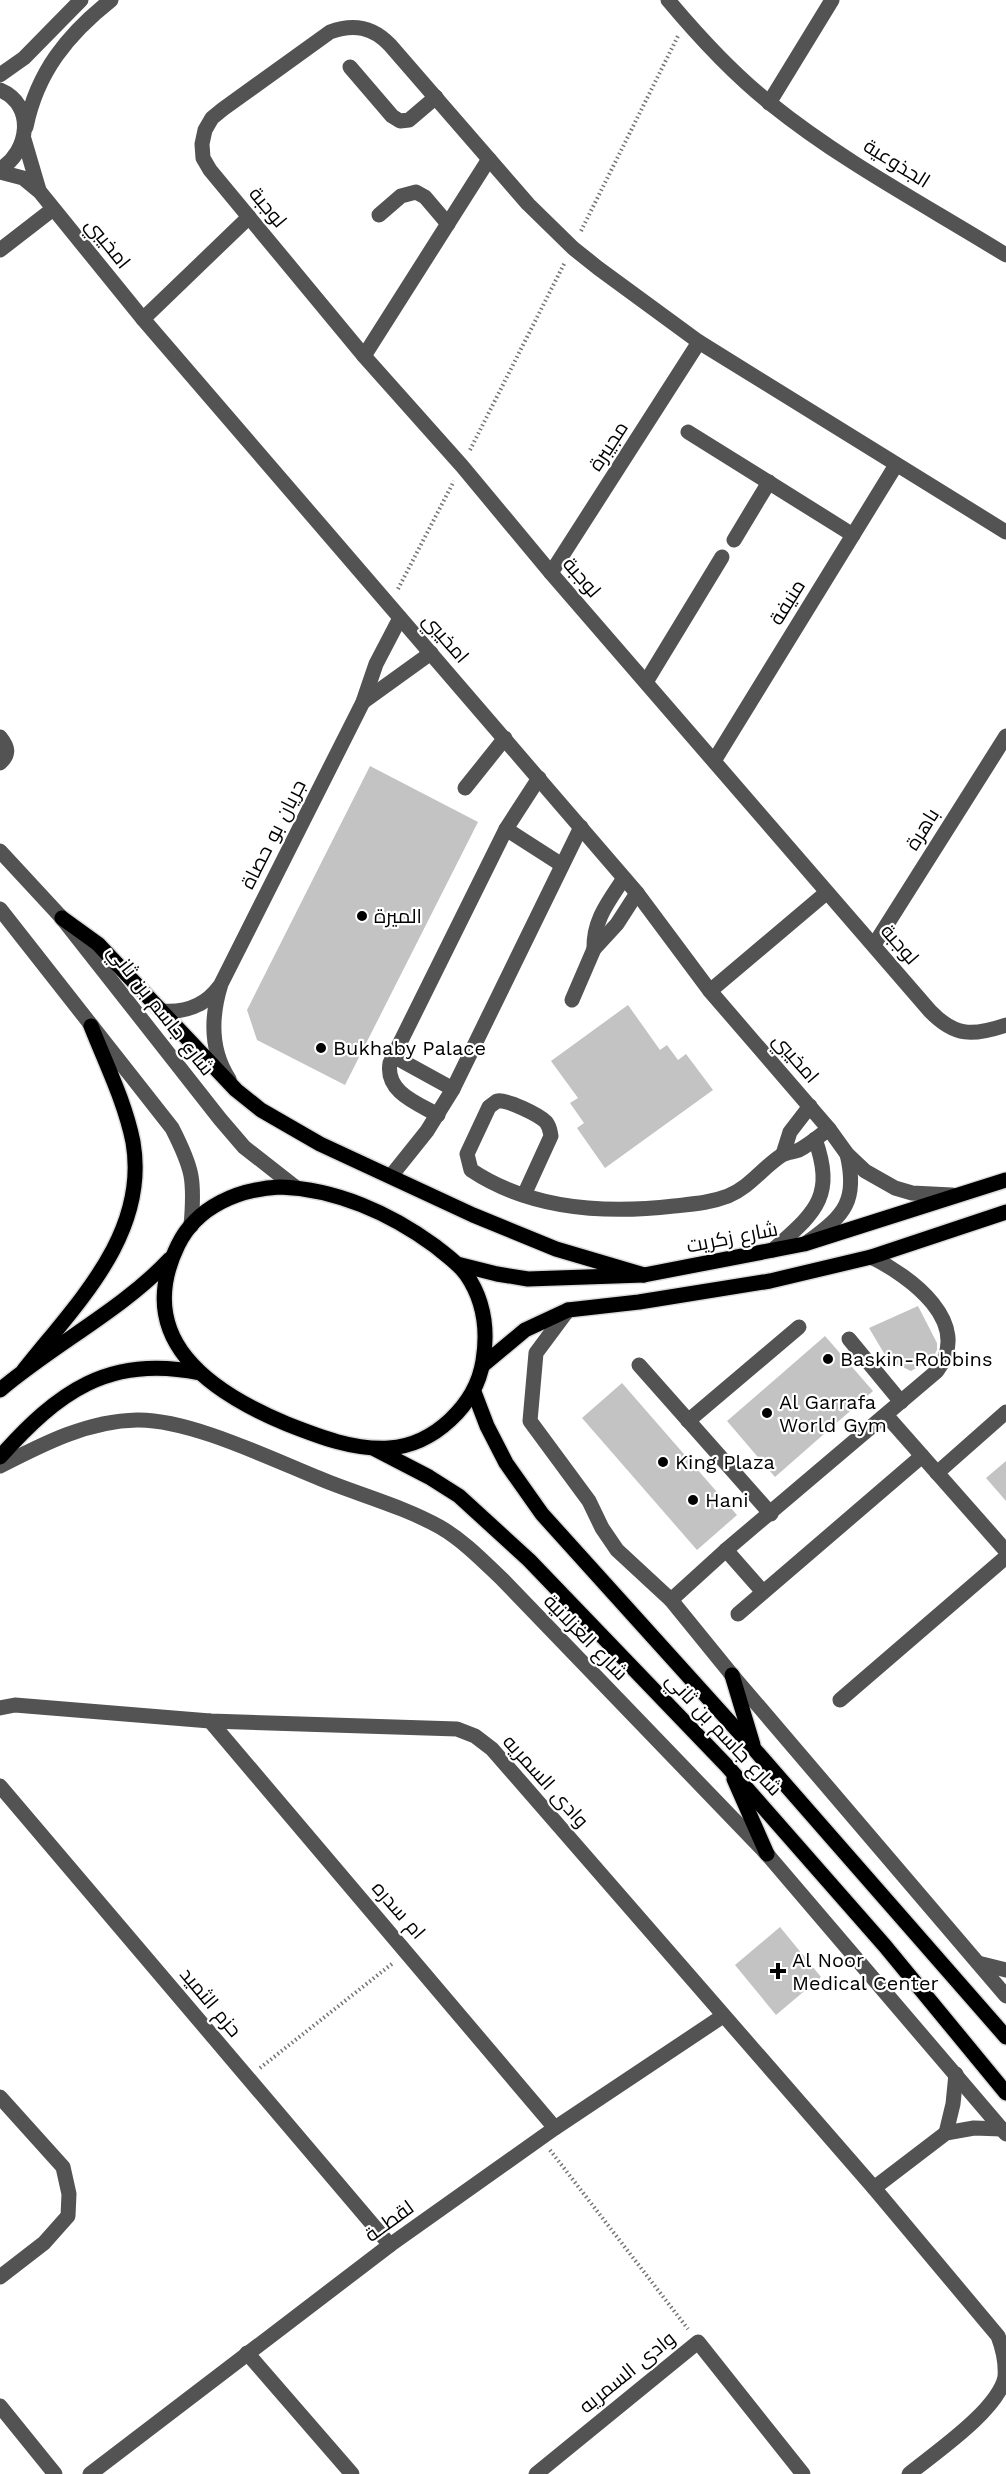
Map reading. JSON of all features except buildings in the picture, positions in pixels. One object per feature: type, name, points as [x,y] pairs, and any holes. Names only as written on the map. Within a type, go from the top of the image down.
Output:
[{"type":"main road","points":[[62,918],[98,944],[236,1090],[261,1110],[320,1144],[473,1215],[556,1249],[644,1275]]},
{"type":"main road","points":[[24,1370],[103,1268],[120,1238],[132,1203],[135,1171],[133,1142],[121,1101],[91,1026]]},
{"type":"main road","name":"شارع زكريت","points":[[457,1264],[528,1279],[644,1275],[804,1244],[1006,1180]]},
{"type":"main road","points":[[264,1188],[295,1188],[335,1195],[366,1207],[412,1230],[457,1264],[467,1275],[485,1320],[483,1365],[474,1392],[456,1416],[432,1432],[391,1448],[372,1448],[337,1442],[282,1421],[237,1399],[200,1373],[183,1354],[174,1339],[167,1318],[164,1285],[172,1257],[191,1226],[215,1205],[243,1192],[264,1188]]},
{"type":"main road","points":[[483,1365],[525,1330],[568,1310],[639,1302],[770,1281],[871,1257],[1006,1212]]},
{"type":"main road","points":[[0,1390],[24,1370],[135,1292],[172,1257]]},
{"type":"main road","points":[[0,1457],[22,1431],[47,1410],[77,1389],[103,1375],[126,1369],[150,1367],[172,1367],[200,1373]]},
{"type":"main road","name":"شارع جاسم بن ثاني","points":[[474,1392],[487,1426],[506,1463],[542,1514],[755,1750],[1006,2037]]},
{"type":"main road","name":"شارع جاسم بن ثاني","points":[[372,1448],[449,1490],[487,1520],[529,1560],[728,1766],[885,1946],[1006,2093]]},
{"type":"main road","points":[[732,1675],[755,1750]]},
{"type":"main road","points":[[728,1766],[767,1854]]},
{"type":"street","points":[[0,75],[24,58],[81,0]]},
{"type":"street","points":[[0,171],[12,161],[25,133],[35,91],[53,58],[77,30],[111,0]]},
{"type":"street","name":"الجذوعية","points":[[668,0],[712,50],[769,103],[814,137],[1006,255]]},
{"type":"street","points":[[769,103],[832,0]]},
{"type":"street","name":"لوجبة","points":[[1006,532],[699,342],[636,298],[573,248],[528,204],[390,45],[373,31],[352,26],[330,32],[223,109],[212,118],[205,130],[202,144],[203,158],[249,218],[364,356],[462,466],[551,573],[942,1023],[958,1031],[975,1034],[1006,1025]]},
{"type":"street","points":[[350,67],[392,116],[400,121],[409,120],[436,98]]},
{"type":"street","name":"امخيبي","points":[[0,90],[13,98],[19,107],[40,192]]},
{"type":"street","points":[[364,356],[489,159]]},
{"type":"street","name":"امخيبي","points":[[0,171],[23,178],[40,192],[143,319],[637,893],[710,991],[810,1106],[847,1154],[865,1171],[895,1188],[929,1195],[960,1196]]},
{"type":"street","points":[[379,215],[401,196],[416,192],[424,197],[448,224]]},
{"type":"street","points":[[0,250],[53,209]]},
{"type":"street","points":[[143,319],[249,218]]},
{"type":"street","name":"مجيبرة","points":[[551,573],[699,342]]},
{"type":"street","points":[[688,432],[853,535]]},
{"type":"street","name":"منيفة","points":[[714,761],[896,465]]},
{"type":"street","points":[[734,540],[769,482]]},
{"type":"street","points":[[646,682],[722,556]]},
{"type":"street","name":"جريان بو حصاة","points":[[236,1090],[219,1058],[214,1041],[214,1012],[221,984],[363,702],[376,664],[400,618]]},
{"type":"street","name":"جريان بو حصاة","points":[[363,702],[431,653]]},
{"type":"street","name":"باهرة","points":[[874,945],[1006,736]]},
{"type":"street","points":[[0,737],[7,750],[7,755],[0,763]]},
{"type":"street","points":[[465,788],[505,738]]},
{"type":"street","points":[[438,1115],[403,1094],[392,1084],[389,1070],[393,1056],[506,829],[539,778]]},
{"type":"street","points":[[391,1176],[438,1115],[453,1089],[581,827]]},
{"type":"street","points":[[506,829],[562,865]]},
{"type":"street","name":"شارع جاسم بن ثاني","points":[[0,851],[62,918],[244,1147],[295,1188]]},
{"type":"street","points":[[594,949],[594,936],[599,918],[624,878]]},
{"type":"street","points":[[710,991],[826,892]]},
{"type":"street","points":[[572,1000],[594,949],[613,930],[637,893]]},
{"type":"street","points":[[0,909],[172,1128],[189,1160],[194,1189],[191,1226]]},
{"type":"street","name":"جريان بو حصاة","points":[[161,1011],[172,1012],[192,1008],[209,998],[221,984]]},
{"type":"street","points":[[393,1056],[453,1089]]},
{"type":"street","points":[[524,1195],[551,1136],[550,1127],[544,1120],[507,1101],[497,1101],[489,1107],[470,1146],[467,1162],[471,1170],[524,1195],[550,1203],[604,1210],[631,1210],[717,1200],[741,1190],[783,1154],[798,1150],[829,1129]]},
{"type":"street","points":[[783,1154],[787,1138],[810,1106]]},
{"type":"street","points":[[773,1251],[808,1219],[818,1204],[824,1166],[815,1139]]},
{"type":"street","name":"امخيبي","points":[[804,1244],[831,1225],[844,1209],[851,1189],[847,1154]]},
{"type":"street","points":[[671,1600],[726,1550],[937,1371],[946,1360],[949,1346],[948,1331],[919,1289],[894,1268],[871,1257]]},
{"type":"street","points":[[568,1310],[536,1353],[530,1421],[589,1501],[602,1528],[617,1550],[671,1600],[732,1675],[1006,1996]]},
{"type":"street","points":[[688,1421],[799,1327]]},
{"type":"street","points":[[849,1339],[901,1402]]},
{"type":"street","points":[[639,1365],[771,1514]]},
{"type":"street","points":[[937,1473],[1006,1412]]},
{"type":"street","points":[[886,1415],[1006,1551]]},
{"type":"street","name":"شارع الغزلانية","points":[[0,1466],[41,1444],[81,1429],[110,1422],[138,1420],[164,1423],[228,1442],[401,1508],[441,1528],[470,1548],[503,1580],[767,1854],[1004,2131]]},
{"type":"street","points":[[738,1614],[922,1456]]},
{"type":"street","points":[[726,1550],[763,1593]]},
{"type":"street","points":[[840,1700],[1006,1557]]},
{"type":"street","name":"وادى السمريه","points":[[0,1707],[15,1705],[210,1721],[457,1729],[475,1736],[492,1749],[874,2188],[998,2336],[1005,2355],[1005,2376],[1000,2393],[989,2407],[909,2474]]},
{"type":"street","name":"ام سدره","points":[[210,1721],[555,2128]]},
{"type":"street","name":"حزم الثميد","points":[[0,1786],[390,2245]]},
{"type":"street","points":[[978,1963],[1006,1970]]},
{"type":"street","name":"لقطــة","points":[[90,2474],[390,2245],[540,2138],[723,2016]]},
{"type":"street","points":[[946,2133],[953,2104],[956,2074]]},
{"type":"street","points":[[0,2097],[63,2167],[69,2193],[68,2216],[44,2242],[0,2277]]},
{"type":"street","points":[[874,2188],[946,2133],[974,2128],[1004,2131]]},
{"type":"street","name":"وادى السمريه","points":[[536,2474],[698,2342],[803,2474]]},
{"type":"street","points":[[248,2353],[352,2474]]},
{"type":"street","points":[[0,2406],[55,2474]]},
{"type":"path","points":[[389,606],[573,248],[685,21]]},
{"type":"path","points":[[248,2078],[407,1951]]},
{"type":"path","points":[[540,2138],[698,2342]]},
{"type":"place","name":"الميرة","points":[[362,916]]},
{"type":"place","name":"Bukhaby Palace","points":[[321,1048]]},
{"type":"place","name":"Baskin-Robbins","points":[[828,1359]]},
{"type":"place","name":"Al Garrafa World Gym","points":[[767,1413]]},
{"type":"place","name":"King Plaza","points":[[663,1462]]},
{"type":"place","name":"Hani","points":[[693,1500]]},
{"type":"place","name":"Al Noor Medical Center","points":[[778,1971]]}]
